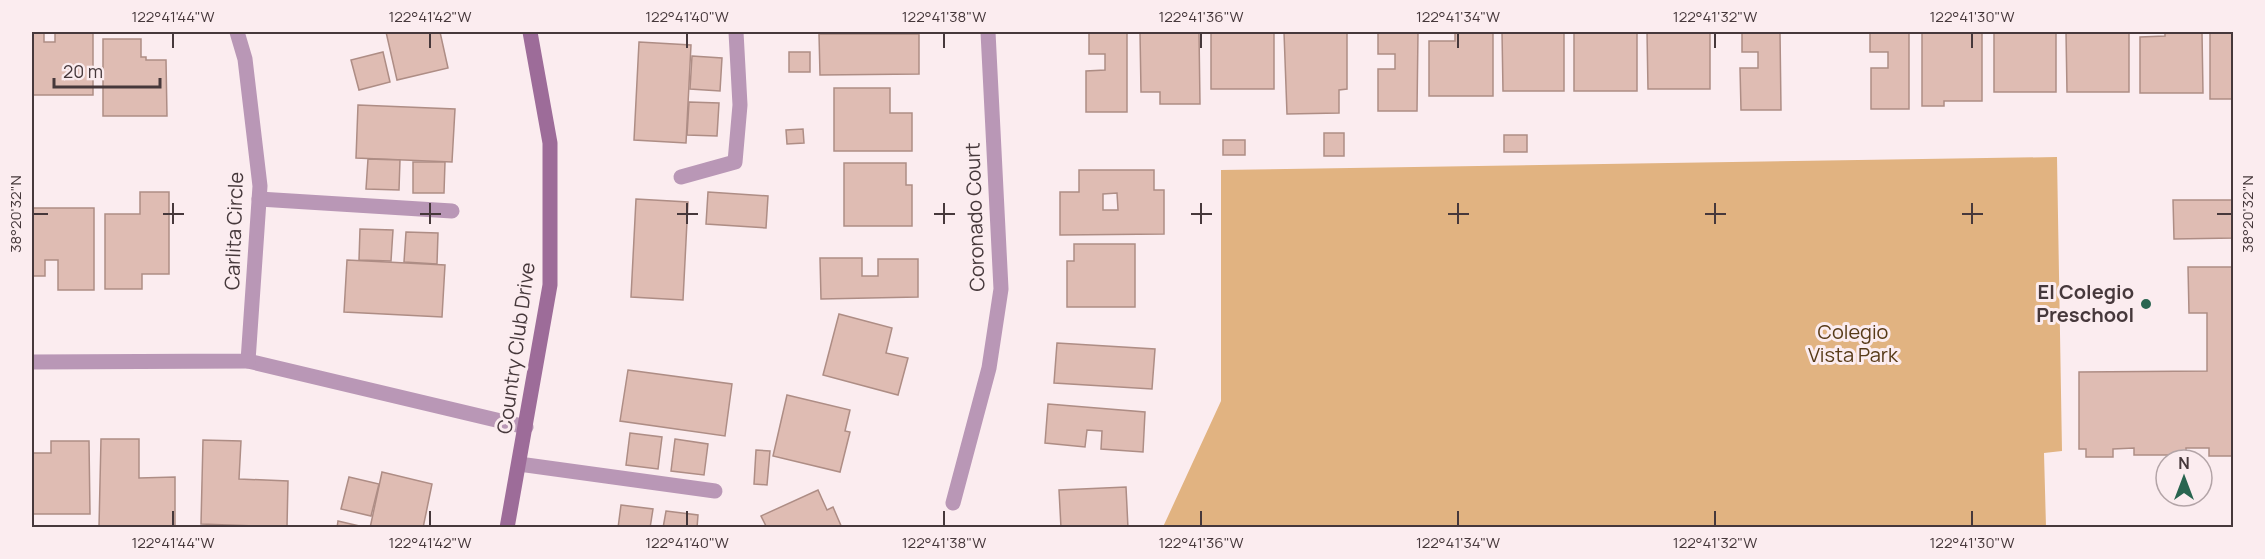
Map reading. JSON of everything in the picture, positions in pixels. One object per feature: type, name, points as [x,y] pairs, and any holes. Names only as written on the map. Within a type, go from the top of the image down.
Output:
[{"type":"street","name":"Carlita Circle","points":[[237,32],[244,59],[260,186],[248,361]]},
{"type":"street","name":"Country Club Drive","points":[[507,528],[550,285],[550,143],[530,32]]},
{"type":"street","points":[[681,177],[735,162],[740,105],[736,32]]},
{"type":"street","name":"Coronado Court","points":[[953,503],[988,368],[1001,289],[988,32]]},
{"type":"street","points":[[259,199],[452,211]]},
{"type":"street","points":[[32,362],[248,361],[463,414],[526,427]]},
{"type":"street","points":[[519,464],[715,491]]},
{"type":"green space","name":"Colegio Vista Park","points":[[2057,157],[2062,451],[2044,453],[2046,527],[1163,527],[1221,401],[1221,170]]},
{"type":"building","points":[[32,32],[44,32],[44,42],[55,42],[55,32],[93,32],[93,95],[32,95]]},
{"type":"building","points":[[386,32],[440,32],[448,68],[397,80]]},
{"type":"building","points":[[1089,32],[1127,32],[1127,112],[1086,112],[1086,71],[1105,70],[1105,54],[1089,54]]},
{"type":"building","points":[[1140,32],[1199,32],[1200,104],[1160,104],[1160,92],[1141,92]]},
{"type":"building","points":[[1211,32],[1274,32],[1274,89],[1211,89]]},
{"type":"building","points":[[1284,32],[1347,32],[1347,89],[1339,90],[1339,113],[1287,114]]},
{"type":"building","points":[[1378,32],[1418,32],[1417,111],[1378,111],[1378,69],[1395,69],[1395,54],[1378,54]]},
{"type":"building","points":[[1455,32],[1493,32],[1493,96],[1429,96],[1429,41],[1455,41]]},
{"type":"building","points":[[1502,32],[1564,32],[1564,91],[1503,91]]},
{"type":"building","points":[[1574,32],[1637,32],[1637,91],[1574,91]]},
{"type":"building","points":[[1647,32],[1710,32],[1710,89],[1648,89]]},
{"type":"building","points":[[1742,32],[1780,32],[1781,110],[1741,110],[1740,68],[1758,68],[1758,52],[1742,52]]},
{"type":"building","points":[[1870,32],[1909,32],[1909,109],[1871,109],[1871,68],[1888,68],[1888,52],[1870,52]]},
{"type":"building","points":[[1922,32],[1982,32],[1982,101],[1944,101],[1944,106],[1922,106]]},
{"type":"building","points":[[1994,32],[2056,32],[2056,92],[1994,92]]},
{"type":"building","points":[[2066,32],[2129,32],[2129,92],[2067,92]]},
{"type":"building","points":[[2165,32],[2202,32],[2203,93],[2140,93],[2140,37],[2165,36]]},
{"type":"building","points":[[2210,32],[2234,32],[2234,106],[2232,99],[2210,99]]},
{"type":"building","points":[[819,34],[919,34],[919,74],[820,75]]},
{"type":"building","points":[[103,39],[141,39],[141,57],[146,57],[146,60],[166,60],[167,116],[103,116]]},
{"type":"building","points":[[639,42],[691,45],[686,143],[634,140]]},
{"type":"building","points":[[383,52],[390,82],[359,90],[351,60]]},
{"type":"building","points":[[789,52],[810,52],[810,72],[789,72]]},
{"type":"building","points":[[692,56],[722,58],[720,91],[690,89]]},
{"type":"building","points":[[834,88],[890,88],[890,113],[912,113],[912,151],[834,151]]},
{"type":"building","points":[[689,102],[719,103],[717,136],[687,135]]},
{"type":"building","points":[[358,105],[455,109],[452,162],[356,158]]},
{"type":"building","points":[[803,129],[804,143],[787,144],[786,130]]},
{"type":"building","points":[[1324,133],[1344,133],[1344,156],[1324,156]]},
{"type":"building","points":[[1504,135],[1527,135],[1527,152],[1504,152]]},
{"type":"building","points":[[1223,140],[1245,140],[1245,155],[1223,155]]},
{"type":"building","points":[[368,159],[400,160],[399,190],[366,189]]},
{"type":"building","points":[[413,162],[445,162],[444,193],[413,193]]},
{"type":"building","points":[[844,163],[906,163],[906,185],[912,185],[912,226],[844,226]]},
{"type":"building","points":[[1079,170],[1154,170],[1154,190],[1164,190],[1164,234],[1060,235],[1060,192],[1079,192]],"holes":[[[1117,193],[1118,210],[1103,210],[1103,194]]]},
{"type":"building","points":[[140,192],[169,192],[169,274],[142,274],[142,289],[105,289],[105,214],[140,214]]},
{"type":"building","points":[[708,192],[768,196],[766,228],[706,224]]},
{"type":"building","points":[[636,199],[688,202],[683,300],[631,297]]},
{"type":"building","points":[[2173,200],[2234,200],[2234,238],[2174,239]]},
{"type":"building","points":[[32,208],[94,208],[94,290],[58,290],[58,260],[45,260],[45,276],[32,276]]},
{"type":"building","points":[[360,229],[393,230],[391,261],[359,260]]},
{"type":"building","points":[[406,232],[438,233],[437,264],[404,262]]},
{"type":"building","points":[[1074,244],[1135,244],[1135,307],[1067,307],[1067,261],[1074,261]]},
{"type":"building","points":[[820,258],[862,258],[862,276],[878,276],[878,259],[918,259],[918,297],[821,299]]},
{"type":"building","points":[[347,260],[445,265],[442,317],[344,312]]},
{"type":"building","points":[[2188,267],[2234,267],[2234,456],[2214,456],[2214,448],[2154,448],[2154,455],[2134,455],[2134,448],[2113,449],[2113,457],[2086,457],[2086,449],[2079,449],[2079,372],[2207,371],[2207,313],[2189,313]]},
{"type":"building","points":[[839,314],[892,328],[886,353],[908,358],[898,395],[823,375]]},
{"type":"building","points":[[1057,343],[1155,349],[1152,389],[1054,383]]},
{"type":"building","points":[[628,370],[732,384],[725,436],[620,421]]},
{"type":"building","points":[[787,395],[850,410],[845,431],[850,432],[840,472],[773,456]]},
{"type":"building","points":[[1048,404],[1145,412],[1143,452],[1101,449],[1102,431],[1087,430],[1085,447],[1045,443]]},
{"type":"building","points":[[630,433],[662,437],[658,469],[626,465]]},
{"type":"building","points":[[101,439],[139,439],[139,478],[175,477],[175,528],[99,527]]},
{"type":"building","points":[[675,439],[708,444],[704,475],[671,471]]},
{"type":"building","points":[[203,440],[241,441],[239,479],[288,481],[287,527],[201,524]]},
{"type":"building","points":[[51,441],[89,441],[90,514],[32,514],[32,453],[51,453]]},
{"type":"building","points":[[756,450],[770,451],[767,485],[754,484]]},
{"type":"building","points":[[382,472],[432,484],[423,528],[370,528]]},
{"type":"building","points":[[349,477],[379,484],[371,516],[341,509]]},
{"type":"building","points":[[1126,487],[1128,528],[1061,528],[1059,490]]},
{"type":"building","points":[[818,490],[827,510],[833,507],[842,528],[767,528],[761,516]]},
{"type":"building","points":[[621,505],[653,509],[650,528],[618,528]]},
{"type":"building","points":[[666,511],[698,515],[697,528],[663,528]]},
{"type":"building","points":[[338,521],[368,528],[337,528]]},
{"type":"place","name":"El Colegio Preschool","points":[[2146,304]]}]
